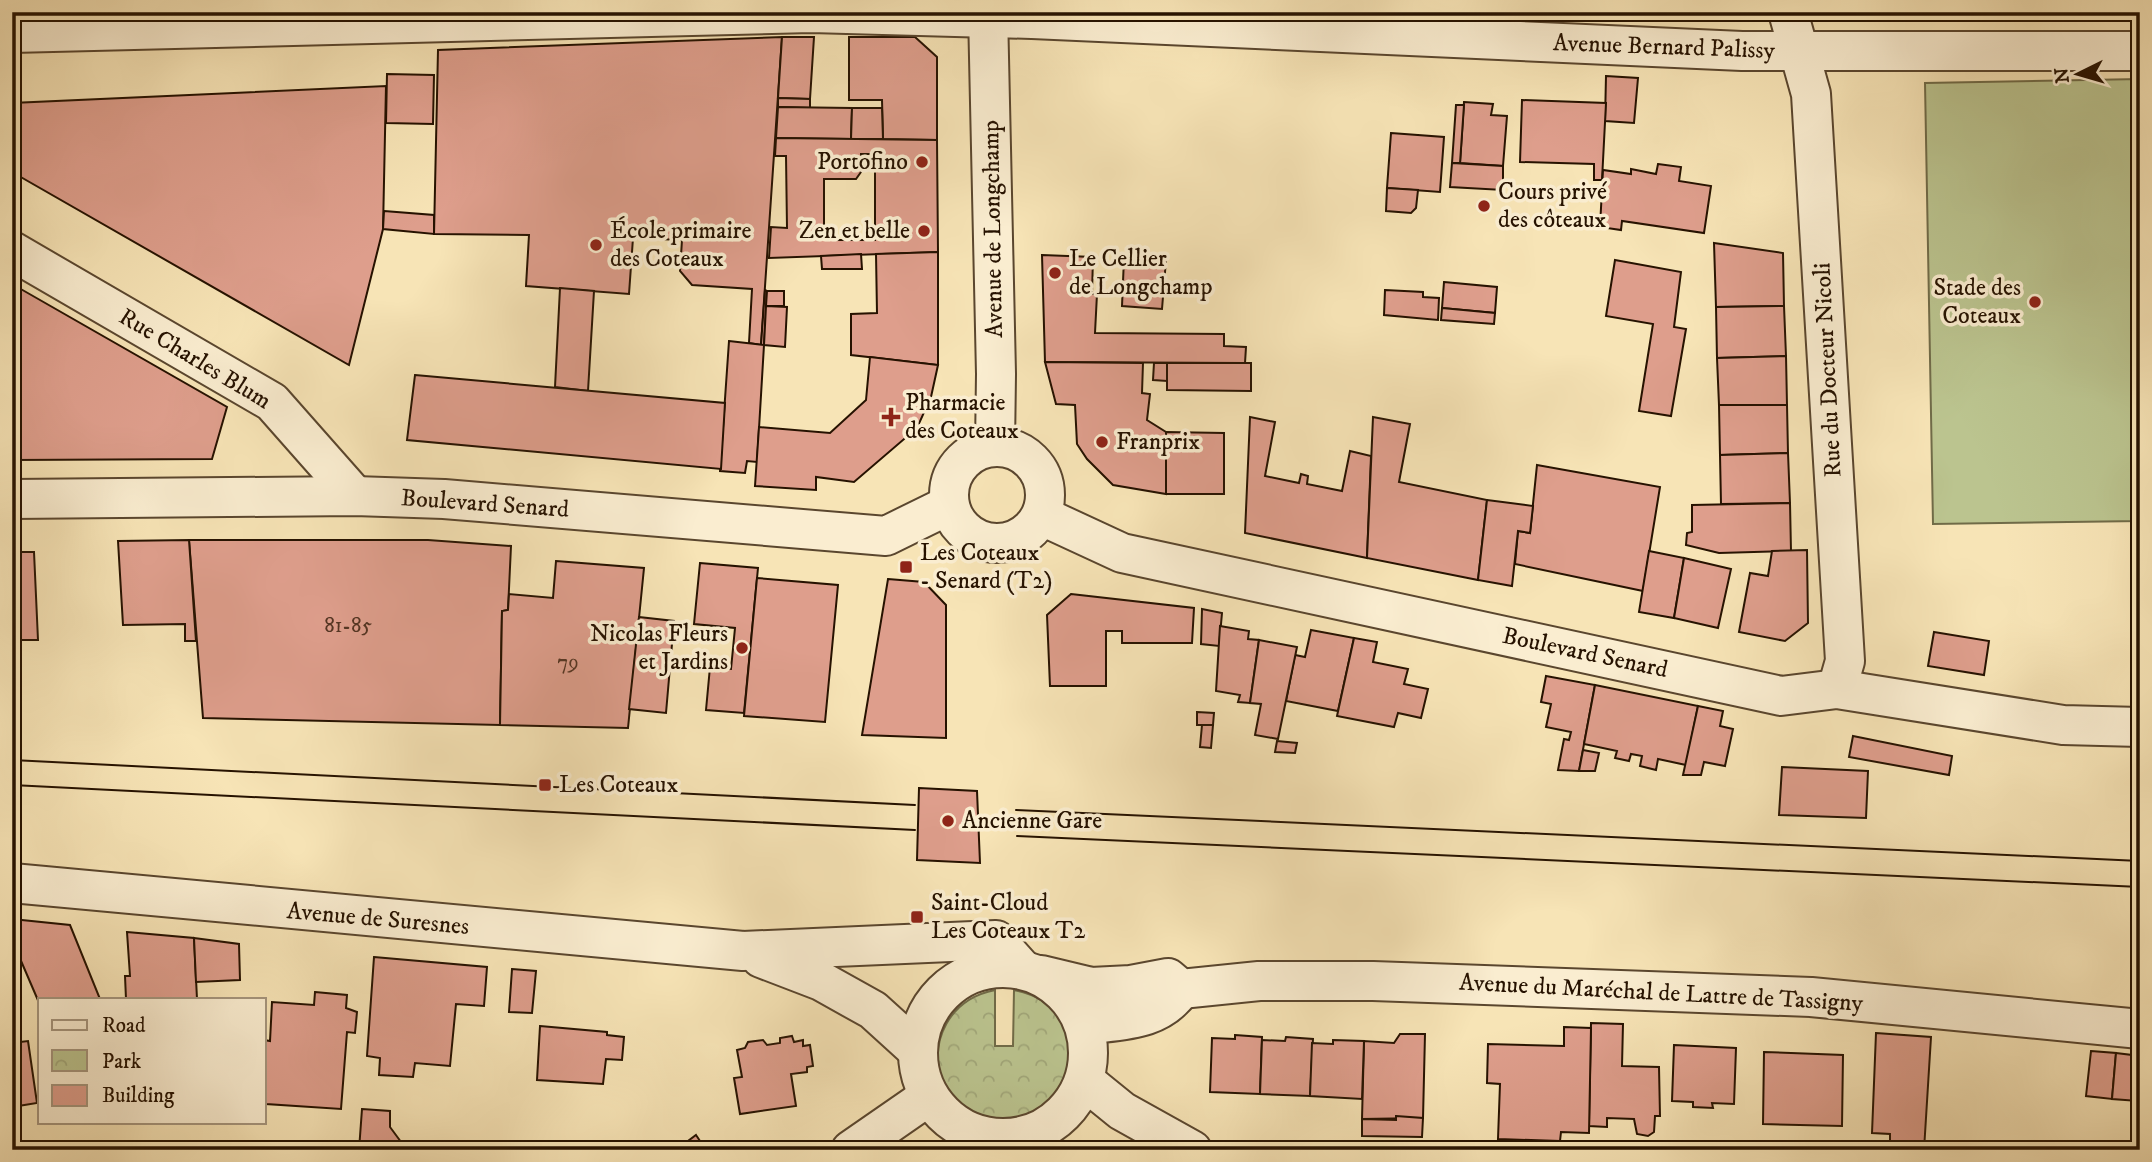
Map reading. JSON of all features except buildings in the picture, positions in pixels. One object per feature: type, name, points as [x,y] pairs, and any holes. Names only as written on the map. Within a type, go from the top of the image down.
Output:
[{"type":"street","name":"Rue du Docteur Nicoli","points":[[1788,12],[1811,94],[1845,661],[1837,689]]},
{"type":"street","name":"Avenue Bernard Palissy","points":[[12,33],[811,13],[988,15],[1800,51],[2140,51]]},
{"type":"street","name":"Avenue de Longchamp","points":[[988,15],[996,360],[995,447]]},
{"type":"street","name":"Rue Charles Blum","points":[[12,251],[272,402],[355,496]]},
{"type":"street","points":[[995,447],[1018,451],[1031,461],[1041,474],[1045,499],[1042,516],[1033,528],[1020,539],[1004,544],[990,543],[967,534],[955,521],[949,505],[948,489],[953,473],[963,460],[979,450],[995,447]]},
{"type":"street","name":"Boulevard Senard","points":[[12,499],[355,496],[444,499],[886,536],[949,505]]},
{"type":"street","name":"Boulevard Senard","points":[[1042,516],[1122,553],[1781,696],[1837,689],[2063,725],[2140,727]]},
{"type":"street","name":"Avenue de Suresnes","points":[[12,883],[743,951],[831,950],[996,940],[1031,972]]},
{"type":"street","name":"Avenue de Suresnes","points":[[831,950],[965,976]]},
{"type":"street","name":"Avenue de Suresnes","points":[[743,951],[821,981],[873,1010],[917,1050]]},
{"type":"street","points":[[994,967],[1031,972],[1068,995],[1085,1025],[1089,1052],[1085,1081],[1072,1105],[1051,1125],[1025,1137],[997,1144],[970,1133],[947,1118],[929,1096],[920,1074],[917,1050],[924,1020],[941,994],[965,976],[994,967]]},
{"type":"street","name":"Avenue du Maréchal de Lattre de Tassigny","points":[[1031,972],[1091,987],[1131,985],[1168,978],[1181,989],[1259,981],[1373,981],[1811,997],[2140,1029]]},
{"type":"street","points":[[1085,1025],[1138,1017],[1170,1006],[1181,989]]},
{"type":"street","points":[[1085,1081],[1122,1111],[1192,1150]]},
{"type":"street","points":[[851,1150],[929,1096]]},
{"type":"green space","name":"Stade des Coteaux","points":[[2140,79],[2140,521],[1933,524],[1925,83]]},
{"type":"green space","points":[[995,990],[995,1046],[1013,1046],[1014,990],[1044,1002],[1063,1022],[1070,1046],[1068,1072],[1057,1095],[1038,1112],[1013,1121],[981,1117],[963,1108],[945,1089],[938,1067],[938,1052],[946,1024],[966,1002]]},
{"type":"tram line","points":[[12,760],[915,805]]},
{"type":"tram line","points":[[12,785],[915,830]]},
{"type":"tram line","points":[[1016,810],[2140,861]]},
{"type":"tram line","points":[[1017,836],[2140,887]]},
{"type":"place","name":"Portofino","points":[[922,162]]},
{"type":"place","name":"Cours privé des côteaux","points":[[1484,206]]},
{"type":"place","name":"Zen et belle","points":[[924,231]]},
{"type":"place","name":"École primaire des Coteaux","points":[[596,245]]},
{"type":"place","name":"Le Cellier de Longchamp","points":[[1055,273]]},
{"type":"place","name":"Stade des Coteaux","points":[[2035,302]]},
{"type":"place","name":"Pharmacie des Coteaux","points":[[891,417]]},
{"type":"place","name":"Franprix","points":[[1102,442]]},
{"type":"place","name":"Les Coteaux - Senard (T2)","points":[[906,567]]},
{"type":"place","name":"Nicolas Fleurs et Jardins","points":[[742,648]]},
{"type":"place","name":"Les Coteaux","points":[[545,785]]},
{"type":"place","name":"Ancienne Gare","points":[[948,821]]},
{"type":"place","name":"Saint-Cloud Les Coteaux T2","points":[[917,917]]}]
